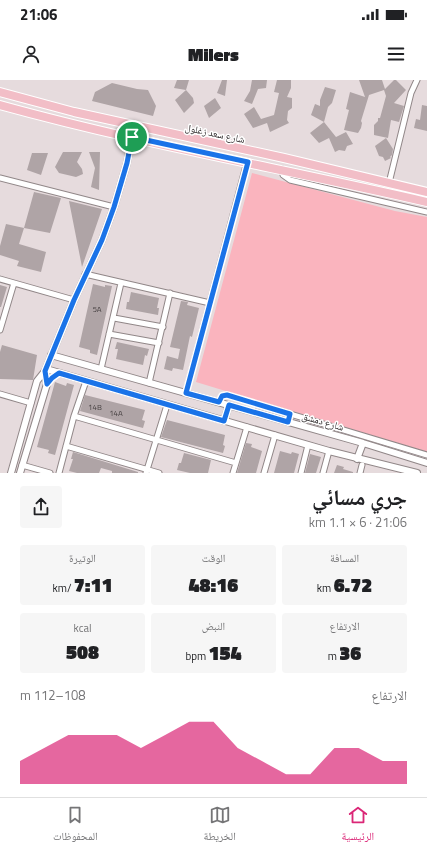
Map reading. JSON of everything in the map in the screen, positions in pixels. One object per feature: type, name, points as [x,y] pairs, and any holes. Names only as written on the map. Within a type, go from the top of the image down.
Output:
[{"type":"main road","name":"شارع سعد زغلول","points":[[0,92],[74,112],[284,158],[427,192]]},
{"type":"main road","points":[[0,105],[77,126],[282,169],[427,202]]},
{"type":"street","points":[[389,183],[411,93],[417,80]]},
{"type":"street","points":[[50,473],[21,470],[47,384],[46,370],[51,355],[85,274],[102,240],[114,207],[127,163],[132,137]]},
{"type":"street","points":[[186,393],[248,162]]},
{"type":"street","points":[[282,169],[283,175],[290,180],[427,212]]},
{"type":"street","points":[[0,178],[114,207]]},
{"type":"street","points":[[85,274],[210,303]]},
{"type":"street","points":[[0,279],[74,300]]},
{"type":"street","points":[[0,330],[14,283]]},
{"type":"street","points":[[101,369],[121,283]]},
{"type":"street","points":[[150,383],[170,294]]},
{"type":"street","points":[[114,318],[163,327]]},
{"type":"street","points":[[109,334],[159,343]]},
{"type":"street","name":"شارع دمشق","points":[[51,355],[363,443],[427,463]]},
{"type":"street","points":[[46,370],[357,459],[417,473]]},
{"type":"street","points":[[10,473],[39,378],[46,370]]},
{"type":"street","points":[[47,384],[59,373]]},
{"type":"street","points":[[59,473],[74,416],[86,381]]},
{"type":"street","points":[[0,394],[31,403]]},
{"type":"street","points":[[219,402],[222,396],[227,395],[427,455]]},
{"type":"street","points":[[146,471],[167,405]]},
{"type":"street","points":[[224,421],[229,405]]},
{"type":"street","points":[[288,422],[290,414]]},
{"type":"street","points":[[74,416],[236,463]]},
{"type":"street","points":[[24,425],[33,428]]},
{"type":"street","points":[[233,473],[247,427]]},
{"type":"street","points":[[264,473],[275,435]]},
{"type":"street","points":[[357,459],[363,443]]},
{"type":"street","points":[[301,473],[308,445]]},
{"type":"street","points":[[66,446],[146,471],[159,473]]},
{"type":"street","points":[[324,473],[329,451]]},
{"type":"street","points":[[360,473],[362,466]]},
{"type":"shaded area","points":[[252,173],[395,211],[427,217],[427,452],[196,382]]},
{"type":"building","points":[[177,80],[189,80],[186,90],[174,88]]},
{"type":"building","points":[[222,80],[227,80],[225,96],[217,93]]},
{"type":"building","points":[[252,80],[267,80],[266,88],[258,89],[252,104],[244,101],[250,91]]},
{"type":"building","points":[[277,80],[291,80],[291,88],[287,97],[292,98],[292,108],[288,111],[287,120],[289,123],[270,132],[267,123],[253,128],[244,114],[254,107],[261,119],[274,115],[279,93],[274,92]]},
{"type":"building","points":[[359,80],[382,80],[385,89],[394,80],[396,80],[406,90],[394,103],[404,106],[399,122],[391,120],[388,138],[374,135],[374,125],[378,121],[378,118],[380,118],[386,96],[384,90],[369,95],[361,121],[361,128],[358,133],[344,130],[349,110],[346,109],[350,92],[365,97]]},
{"type":"building","points":[[112,83],[148,90],[156,106],[153,116],[92,101],[95,92]]},
{"type":"building","points":[[325,87],[336,90],[332,103],[328,107],[324,122],[311,115],[315,104],[320,106],[320,100]]},
{"type":"building","points":[[186,90],[193,98],[194,103],[184,113],[175,100]]},
{"type":"building","points":[[215,98],[221,108],[209,118],[204,106]]},
{"type":"building","points":[[422,105],[427,106],[427,131],[414,128],[416,119],[420,120]]},
{"type":"building","points":[[324,122],[336,137],[346,132],[353,144],[347,146],[345,151],[339,150],[335,152],[329,138],[319,143],[310,133]]},
{"type":"building","points":[[386,138],[393,149],[391,158],[385,161],[383,157],[379,156],[375,146]]},
{"type":"building","points":[[63,152],[82,152],[77,162],[82,169],[83,174],[76,177],[59,173],[55,167]]},
{"type":"building","points":[[89,152],[100,152],[99,190],[91,187],[95,168]]},
{"type":"building","points":[[32,153],[48,153],[41,175],[27,170]]},
{"type":"building","points":[[34,192],[61,198],[50,233],[24,228]]},
{"type":"building","points":[[69,201],[102,209],[82,267]]},
{"type":"building","points":[[6,224],[24,228],[19,244],[46,252],[41,272],[17,266],[19,261],[0,255],[0,246]]},
{"type":"building","points":[[93,284],[105,287],[105,285],[112,286],[97,355],[90,353],[90,350],[79,347]]},
{"type":"building","points":[[0,285],[7,287],[1,307],[0,307]]},
{"type":"building","points":[[131,292],[159,298],[157,308],[159,308],[158,315],[126,309]]},
{"type":"building","points":[[181,301],[188,302],[187,305],[199,308],[192,337],[190,336],[183,370],[173,368],[172,371],[164,369],[167,356],[178,359],[180,349],[170,347]]},
{"type":"building","points":[[117,342],[149,349],[147,356],[145,355],[143,365],[116,359],[118,349],[115,349]]},
{"type":"building","points":[[2,345],[37,355],[33,380],[0,379],[0,352]]},
{"type":"building","points":[[55,382],[66,386],[67,383],[74,385],[55,455],[48,453],[49,450],[37,447]]},
{"type":"building","points":[[85,395],[145,410],[142,420],[145,421],[143,428],[80,411]]},
{"type":"building","points":[[167,420],[225,435],[223,445],[225,446],[223,453],[161,437]]},
{"type":"building","points":[[246,443],[252,444],[251,447],[262,451],[256,473],[237,473]]},
{"type":"building","points":[[280,451],[291,454],[292,452],[299,454],[294,473],[274,473]]},
{"type":"building","points":[[73,452],[138,473],[112,473],[112,471],[101,468],[99,473],[77,473],[69,471],[73,459],[71,459]]},
{"type":"building","points":[[184,453],[211,460],[208,473],[190,473],[177,470]]},
{"type":"building","points":[[310,454],[321,457],[316,473],[305,473]]},
{"type":"building","points":[[337,465],[344,467],[343,469],[353,473],[334,473]]},
{"type":"route","points":[[132,137],[248,162],[186,393],[219,402],[222,396],[227,395],[290,414],[288,422],[229,405],[224,421],[59,373],[47,384],[45,371],[85,274],[102,240],[114,207],[127,163],[132,137]]}]
